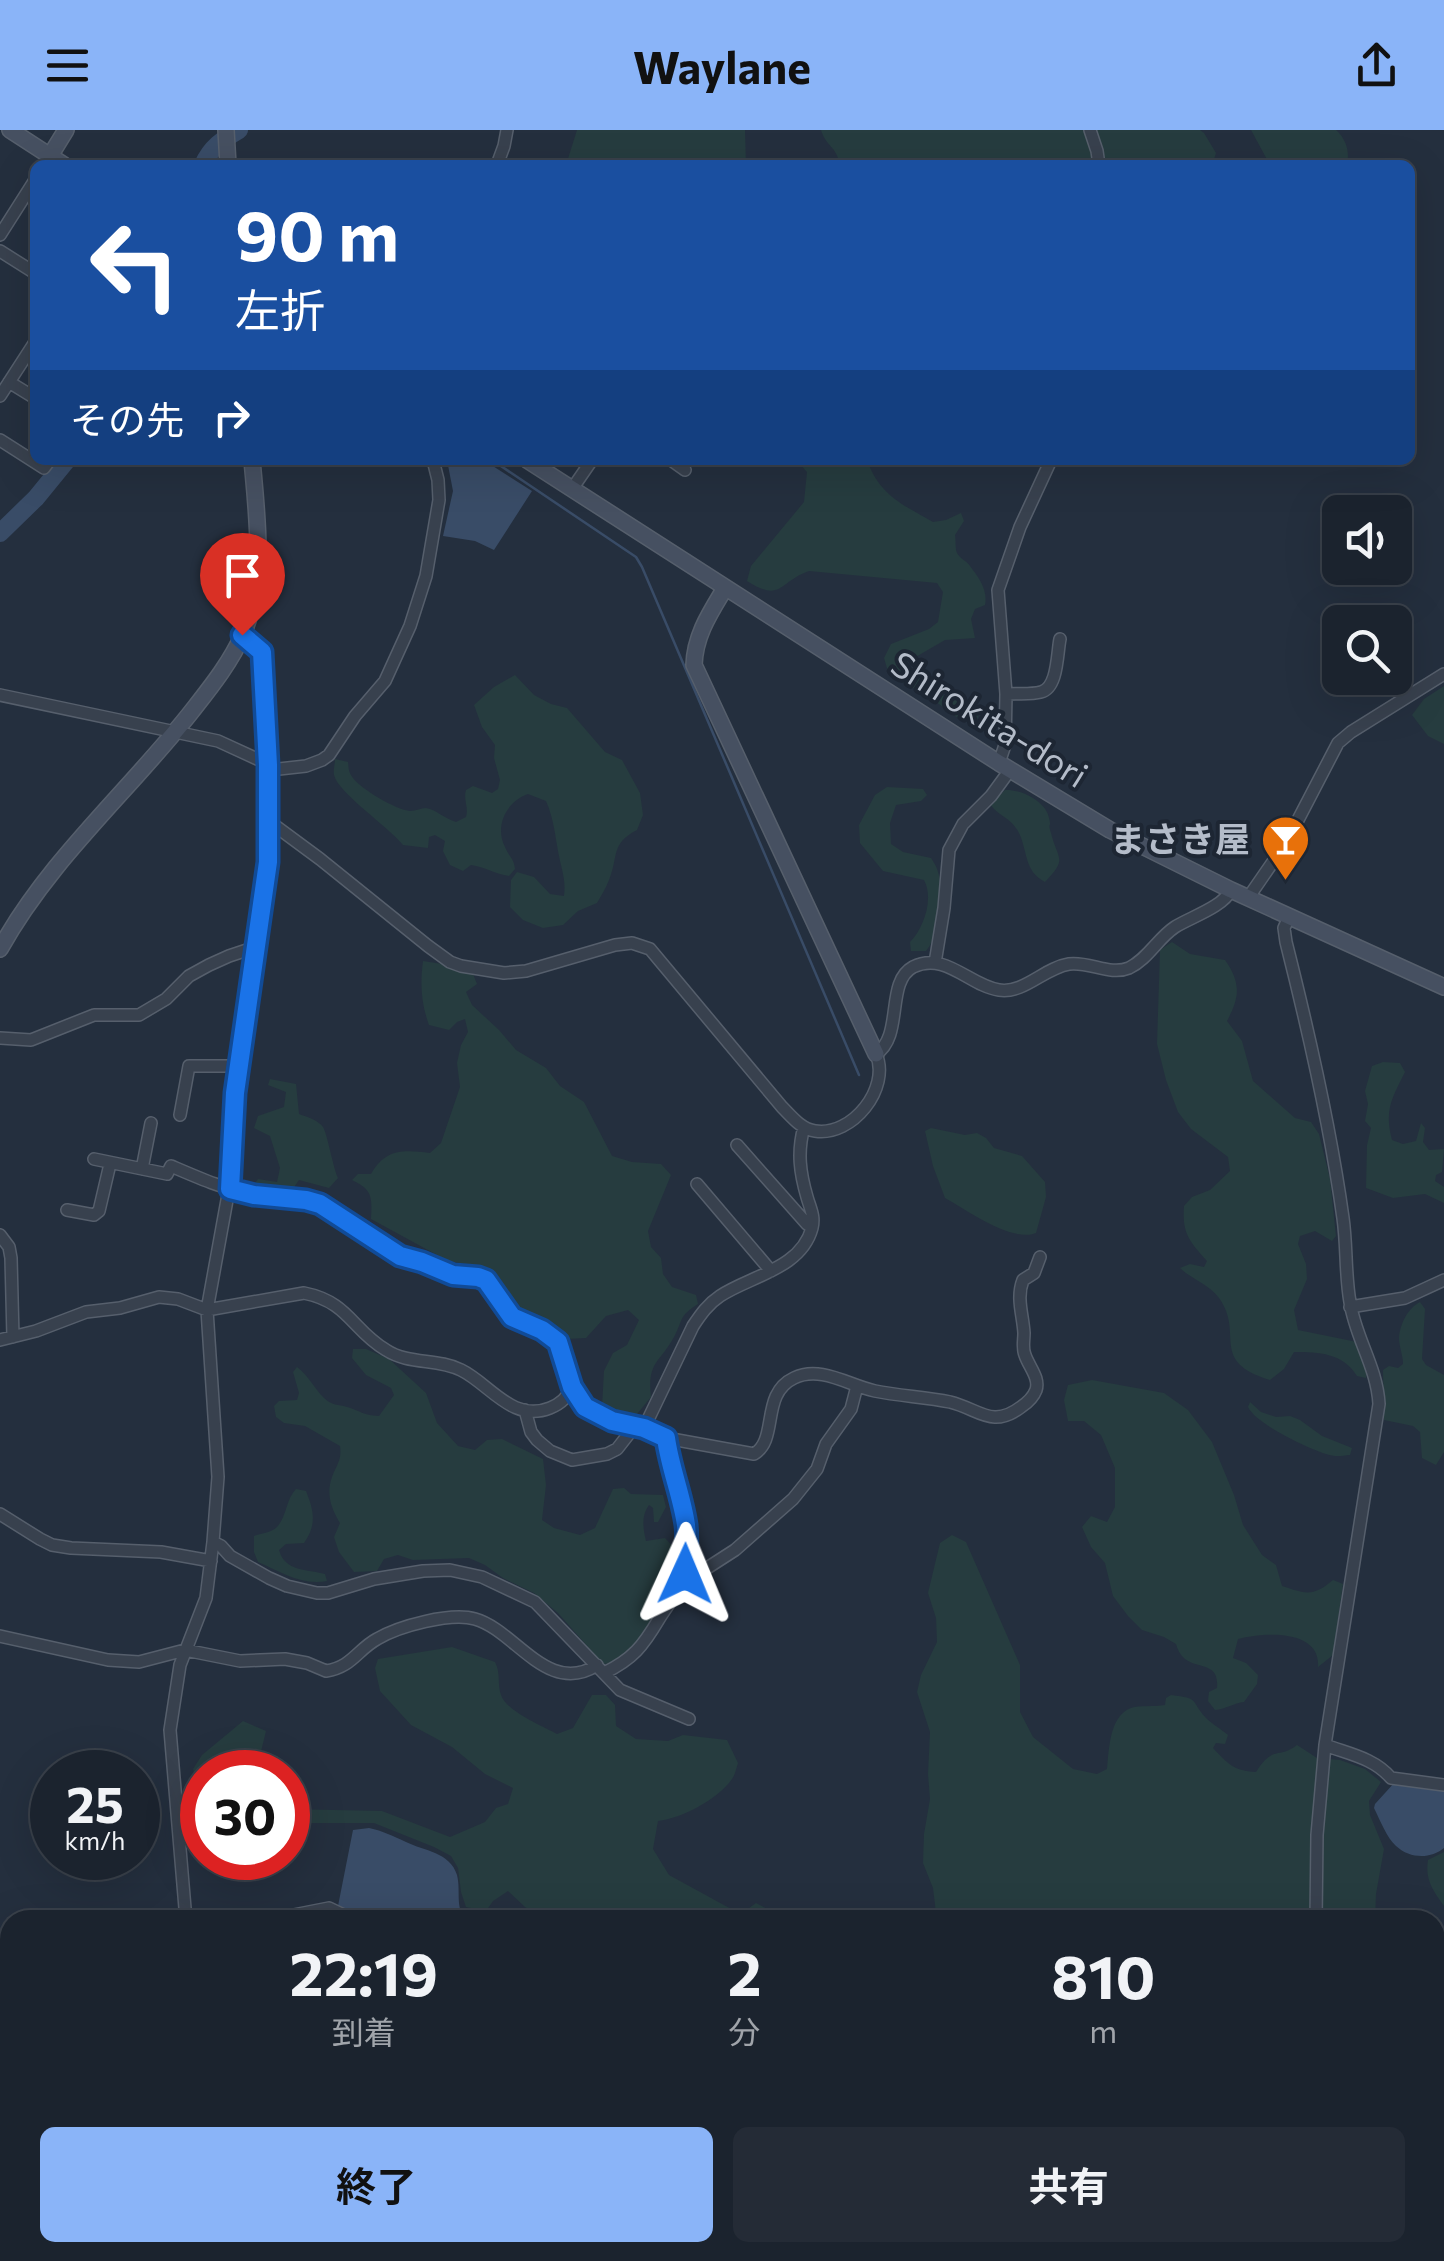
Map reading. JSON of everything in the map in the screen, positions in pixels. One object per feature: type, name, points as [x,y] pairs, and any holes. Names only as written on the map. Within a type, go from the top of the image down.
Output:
[{"type":"street","points":[[10,130],[50,160]]},
{"type":"street","points":[[54,160],[66,130]]},
{"type":"street","points":[[499,160],[506,130]]},
{"type":"street","points":[[1090,130],[1098,160]]},
{"type":"street","points":[[0,234],[30,188]]},
{"type":"street","points":[[0,250],[30,271]]},
{"type":"street","points":[[0,396],[30,350]]},
{"type":"street","points":[[9,382],[30,395]]},
{"type":"street","points":[[0,440],[30,459]]},
{"type":"street","points":[[0,950],[39,890],[213,684],[242,635],[252,604],[256,571],[258,526],[252,465]]},
{"type":"street","points":[[0,695],[218,742],[286,770],[329,755],[385,680],[410,626],[426,576],[439,500],[434,465]]},
{"type":"street","name":"Shirokita-dori","points":[[534,465],[1004,767],[1150,852],[1444,987]]},
{"type":"street","points":[[572,489],[589,465]]},
{"type":"street","points":[[678,465],[685,470]]},
{"type":"street","points":[[935,963],[949,850],[963,824],[990,796],[1004,767],[1006,694],[998,590],[1020,527],[1049,465]]},
{"type":"street","points":[[268,824],[460,966],[504,973],[526,971],[615,946],[632,943],[650,948],[742,1062],[804,1128],[820,1132],[846,1124],[870,1102],[880,1078],[880,1064],[694,665],[699,634],[724,588]]},
{"type":"street","points":[[185,1910],[170,1730],[185,1650],[206,1598],[214,1542],[218,1477],[207,1310],[230,1189],[238,1066],[268,862],[262,652],[242,635]]},
{"type":"street","points":[[1006,694],[1048,689],[1060,638]]},
{"type":"street","points":[[1248,898],[1286,844],[1338,743],[1444,674]]},
{"type":"street","points":[[876,1054],[884,1049],[889,1036],[902,978],[915,966],[935,963],[1004,991],[1072,964],[1130,968],[1161,936],[1223,901],[1231,890]]},
{"type":"street","points":[[1288,917],[1284,928],[1286,942],[1322,1091],[1335,1167],[1350,1306],[1374,1370],[1379,1404],[1325,1745],[1316,1836],[1316,1910]]},
{"type":"street","points":[[0,1038],[31,1040],[94,1015],[138,1016],[209,965],[247,950],[255,951]]},
{"type":"street","points":[[180,1115],[189,1066],[238,1066]]},
{"type":"street","points":[[142,1169],[151,1123]]},
{"type":"street","points":[[525,1410],[537,1440],[550,1451],[572,1460],[607,1454],[640,1427],[704,1310],[716,1298],[771,1271],[800,1250],[808,1239],[814,1218],[798,1159],[804,1128]]},
{"type":"street","points":[[736,1145],[812,1226]]},
{"type":"street","points":[[94,1159],[167,1174],[172,1166],[230,1189],[320,1204],[400,1256],[453,1275],[486,1280],[512,1317],[558,1342],[572,1387],[585,1407],[597,1414],[666,1438],[754,1454],[765,1441],[774,1399],[792,1378],[802,1375],[828,1376],[856,1386],[952,1403],[992,1418],[1015,1412],[1037,1388],[1023,1347],[1019,1296],[1023,1280],[1034,1273],[1040,1257]]},
{"type":"street","points":[[67,1210],[94,1215],[99,1211],[110,1164]]},
{"type":"street","points":[[697,1184],[771,1271]]},
{"type":"street","points":[[0,1235],[10,1247],[11,1258],[6,1339],[86,1312],[159,1298],[178,1299],[207,1310],[296,1293],[319,1296],[343,1309],[382,1348],[408,1360],[463,1371],[505,1402],[525,1410],[553,1407],[572,1387]]},
{"type":"street","points":[[1350,1306],[1406,1298],[1444,1280]]},
{"type":"street","points":[[682,1581],[735,1550],[794,1500],[817,1470],[826,1444],[851,1409],[856,1386]]},
{"type":"street","points":[[0,1636],[124,1661],[153,1660],[185,1650],[240,1661],[285,1659],[326,1672],[347,1664],[380,1637],[460,1616],[488,1624],[546,1668],[573,1672],[600,1669],[634,1656],[685,1574],[687,1536],[666,1438]]},
{"type":"street","points":[[0,1514],[52,1544],[161,1552],[210,1561]]},
{"type":"street","points":[[214,1542],[269,1578],[318,1593],[423,1571],[450,1570],[482,1577],[535,1602],[620,1690],[690,1719]]},
{"type":"street","points":[[1325,1745],[1368,1759],[1390,1778],[1444,1785]]},
{"type":"green space","points":[[577,130],[745,130],[746,160],[568,160]]},
{"type":"green space","points":[[821,130],[1200,130],[1216,153],[1214,160],[838,160]]},
{"type":"green space","points":[[1251,130],[1336,130],[1348,155],[1348,160],[1267,160]]},
{"type":"green space","points":[[801,465],[869,465],[885,491],[933,522],[961,513],[964,521],[955,535],[956,551],[977,575],[985,594],[985,605],[975,609],[971,619],[975,638],[945,640],[907,662],[938,693],[981,709],[976,722],[962,721],[928,696],[889,675],[884,658],[891,644],[938,622],[943,592],[937,583],[809,571],[774,590],[747,581],[751,566],[804,502],[807,472]]},
{"type":"green space","points":[[515,675],[534,695],[567,708],[605,752],[622,760],[640,793],[643,815],[637,830],[619,846],[597,903],[578,911],[563,925],[543,928],[523,920],[510,907],[511,880],[517,872],[534,877],[550,894],[564,896],[553,821],[546,801],[528,794],[514,802],[504,815],[502,839],[515,869],[509,876],[471,865],[463,871],[450,865],[443,851],[445,841],[435,835],[429,837],[428,848],[403,845],[344,791],[334,775],[335,759],[348,762],[349,772],[357,783],[396,807],[410,811],[426,808],[456,822],[466,817],[466,790],[473,786],[492,793],[498,789],[500,780],[495,745],[482,727],[474,705]]},
{"type":"green space","points":[[1444,686],[1444,744],[1428,736],[1412,715],[1424,699]]},
{"type":"green space","points":[[887,787],[923,789],[927,795],[921,801],[896,805],[890,823],[891,844],[903,852],[931,858],[938,870],[940,913],[926,951],[911,951],[910,942],[926,912],[928,895],[924,880],[883,871],[860,843],[859,825],[875,795]]},
{"type":"green space","points":[[1005,790],[1032,797],[1047,812],[1059,863],[1045,882],[1030,867],[1016,827],[990,804]]},
{"type":"green space","points":[[1172,942],[1190,954],[1225,960],[1237,990],[1227,1021],[1242,1041],[1253,1081],[1295,1118],[1311,1122],[1319,1134],[1330,1179],[1336,1236],[1332,1241],[1315,1231],[1300,1236],[1298,1244],[1307,1279],[1294,1310],[1298,1330],[1357,1342],[1366,1378],[1357,1376],[1330,1355],[1294,1352],[1284,1369],[1270,1380],[1251,1372],[1233,1355],[1229,1323],[1219,1298],[1180,1268],[1190,1264],[1204,1267],[1207,1261],[1188,1236],[1184,1206],[1192,1197],[1210,1190],[1230,1171],[1228,1157],[1191,1129],[1178,1112],[1166,1080],[1157,1044],[1160,950]]},
{"type":"green space","points":[[423,961],[473,974],[477,984],[466,992],[472,1005],[516,1050],[546,1068],[560,1086],[584,1102],[612,1156],[661,1164],[671,1175],[648,1231],[651,1247],[661,1258],[663,1274],[672,1287],[696,1295],[698,1304],[684,1315],[656,1363],[651,1376],[651,1397],[637,1414],[618,1418],[602,1407],[604,1371],[613,1353],[627,1345],[639,1320],[628,1310],[606,1316],[586,1338],[566,1339],[523,1313],[496,1273],[448,1261],[371,1219],[370,1195],[352,1180],[358,1174],[371,1174],[389,1155],[430,1153],[441,1143],[460,1087],[457,1063],[468,1032],[465,1019],[449,1030],[429,1025],[422,993]]},
{"type":"green space","points":[[1400,1063],[1405,1072],[1391,1104],[1392,1140],[1403,1144],[1416,1141],[1421,1123],[1425,1128],[1423,1142],[1429,1150],[1444,1149],[1442,1172],[1435,1181],[1444,1187],[1444,1203],[1425,1194],[1393,1198],[1366,1188],[1371,1128],[1365,1121],[1365,1091],[1372,1066]]},
{"type":"green space","points":[[270,1079],[296,1084],[299,1114],[323,1127],[338,1178],[329,1188],[299,1180],[290,1193],[267,1193],[252,1187],[258,1179],[277,1182],[280,1168],[270,1136],[254,1128],[258,1116],[284,1107],[286,1092],[268,1085]]},
{"type":"green space","points":[[931,1128],[965,1135],[977,1133],[994,1148],[1022,1156],[1045,1182],[1046,1197],[1036,1233],[1026,1235],[1002,1229],[945,1198],[925,1131]]},
{"type":"green space","points":[[1420,1302],[1425,1309],[1422,1359],[1444,1375],[1444,1452],[1436,1465],[1422,1458],[1420,1432],[1413,1426],[1384,1420],[1383,1370],[1403,1364],[1401,1327],[1408,1312]]},
{"type":"green space","points":[[353,1349],[366,1349],[389,1359],[426,1393],[437,1423],[458,1446],[475,1450],[487,1440],[502,1439],[543,1459],[546,1485],[542,1520],[554,1528],[580,1535],[595,1528],[613,1489],[663,1495],[666,1507],[658,1522],[654,1522],[653,1508],[649,1505],[646,1509],[646,1541],[665,1538],[676,1550],[678,1564],[671,1585],[632,1653],[603,1664],[558,1613],[534,1593],[469,1558],[413,1560],[398,1555],[384,1559],[377,1571],[354,1572],[339,1552],[334,1537],[340,1523],[329,1489],[340,1459],[340,1446],[305,1426],[284,1423],[276,1417],[274,1406],[279,1401],[297,1400],[293,1372],[297,1367],[330,1402],[379,1416],[394,1395],[391,1388],[366,1375],[352,1358]]},
{"type":"green space","points":[[1092,1380],[1164,1393],[1188,1410],[1212,1442],[1243,1525],[1262,1555],[1276,1565],[1282,1586],[1309,1592],[1333,1580],[1343,1584],[1333,1655],[1318,1667],[1316,1655],[1301,1640],[1276,1635],[1238,1639],[1233,1658],[1246,1663],[1258,1675],[1257,1684],[1244,1702],[1215,1710],[1208,1701],[1209,1692],[1217,1688],[1213,1671],[1187,1660],[1176,1644],[1142,1630],[1128,1616],[1113,1596],[1105,1563],[1091,1547],[1082,1527],[1091,1516],[1107,1522],[1115,1507],[1115,1468],[1101,1435],[1084,1421],[1068,1421],[1064,1400],[1068,1385]]},
{"type":"green space","points":[[1250,1402],[1261,1412],[1300,1420],[1322,1436],[1352,1448],[1350,1455],[1326,1454],[1283,1435],[1253,1414],[1248,1407]]},
{"type":"green space","points":[[296,1489],[306,1491],[309,1498],[311,1530],[304,1543],[286,1544],[279,1550],[291,1566],[325,1574],[327,1581],[309,1582],[292,1577],[258,1562],[254,1552],[254,1536],[277,1527]]},
{"type":"green space","points":[[952,1535],[966,1542],[1020,1665],[1020,1712],[1033,1737],[1073,1769],[1097,1774],[1107,1769],[1118,1718],[1131,1708],[1165,1705],[1171,1695],[1191,1699],[1206,1718],[1228,1735],[1225,1744],[1216,1743],[1213,1748],[1237,1768],[1256,1772],[1267,1758],[1297,1745],[1317,1758],[1340,1760],[1365,1769],[1381,1782],[1369,1801],[1370,1815],[1384,1849],[1375,1910],[936,1910],[933,1888],[923,1863],[930,1799],[930,1732],[917,1692],[937,1642],[936,1618],[928,1593],[940,1543]]},
{"type":"green space","points":[[452,1647],[495,1662],[504,1701],[525,1718],[557,1734],[573,1728],[592,1695],[606,1695],[615,1705],[616,1726],[636,1739],[668,1741],[683,1735],[727,1740],[738,1763],[732,1779],[698,1807],[658,1821],[653,1849],[669,1875],[733,1910],[530,1910],[508,1891],[487,1910],[466,1907],[458,1868],[451,1856],[374,1823],[310,1823],[310,1809],[382,1811],[450,1837],[485,1822],[496,1808],[508,1804],[513,1788],[411,1725],[380,1691],[375,1668],[378,1659]]},
{"type":"green space","points":[[243,1721],[266,1731],[261,1750],[208,1750]]},
{"type":"green space","points":[[1444,1852],[1444,1906],[1430,1884],[1427,1867],[1428,1860]]},
{"type":"green space","points":[[756,1903],[769,1910],[746,1910]]},
{"type":"water","points":[[448,465],[491,465],[532,491],[494,550],[475,541],[443,536],[453,491]]},
{"type":"water","points":[[1395,1782],[1444,1790],[1444,1848],[1439,1852],[1414,1855],[1396,1846],[1390,1838],[1374,1808]]},
{"type":"water","points":[[369,1828],[383,1832],[449,1861],[457,1875],[460,1910],[346,1910],[338,1906],[353,1830]]},
{"type":"waterway","points":[[206,160],[218,144],[239,130]]},
{"type":"waterway","points":[[0,533],[63,465]]},
{"type":"waterway","points":[[499,465],[636,557],[642,567],[859,1075]]},
{"type":"place","name":"まさき屋","points":[[1285,882]]},
{"type":"route","points":[[242,635],[262,652],[268,862],[235,1093],[230,1189],[320,1204],[400,1256],[442,1272],[486,1280],[512,1317],[550,1334],[558,1342],[572,1387],[585,1407],[612,1421],[666,1438],[685,1520],[685,1574]]}]
